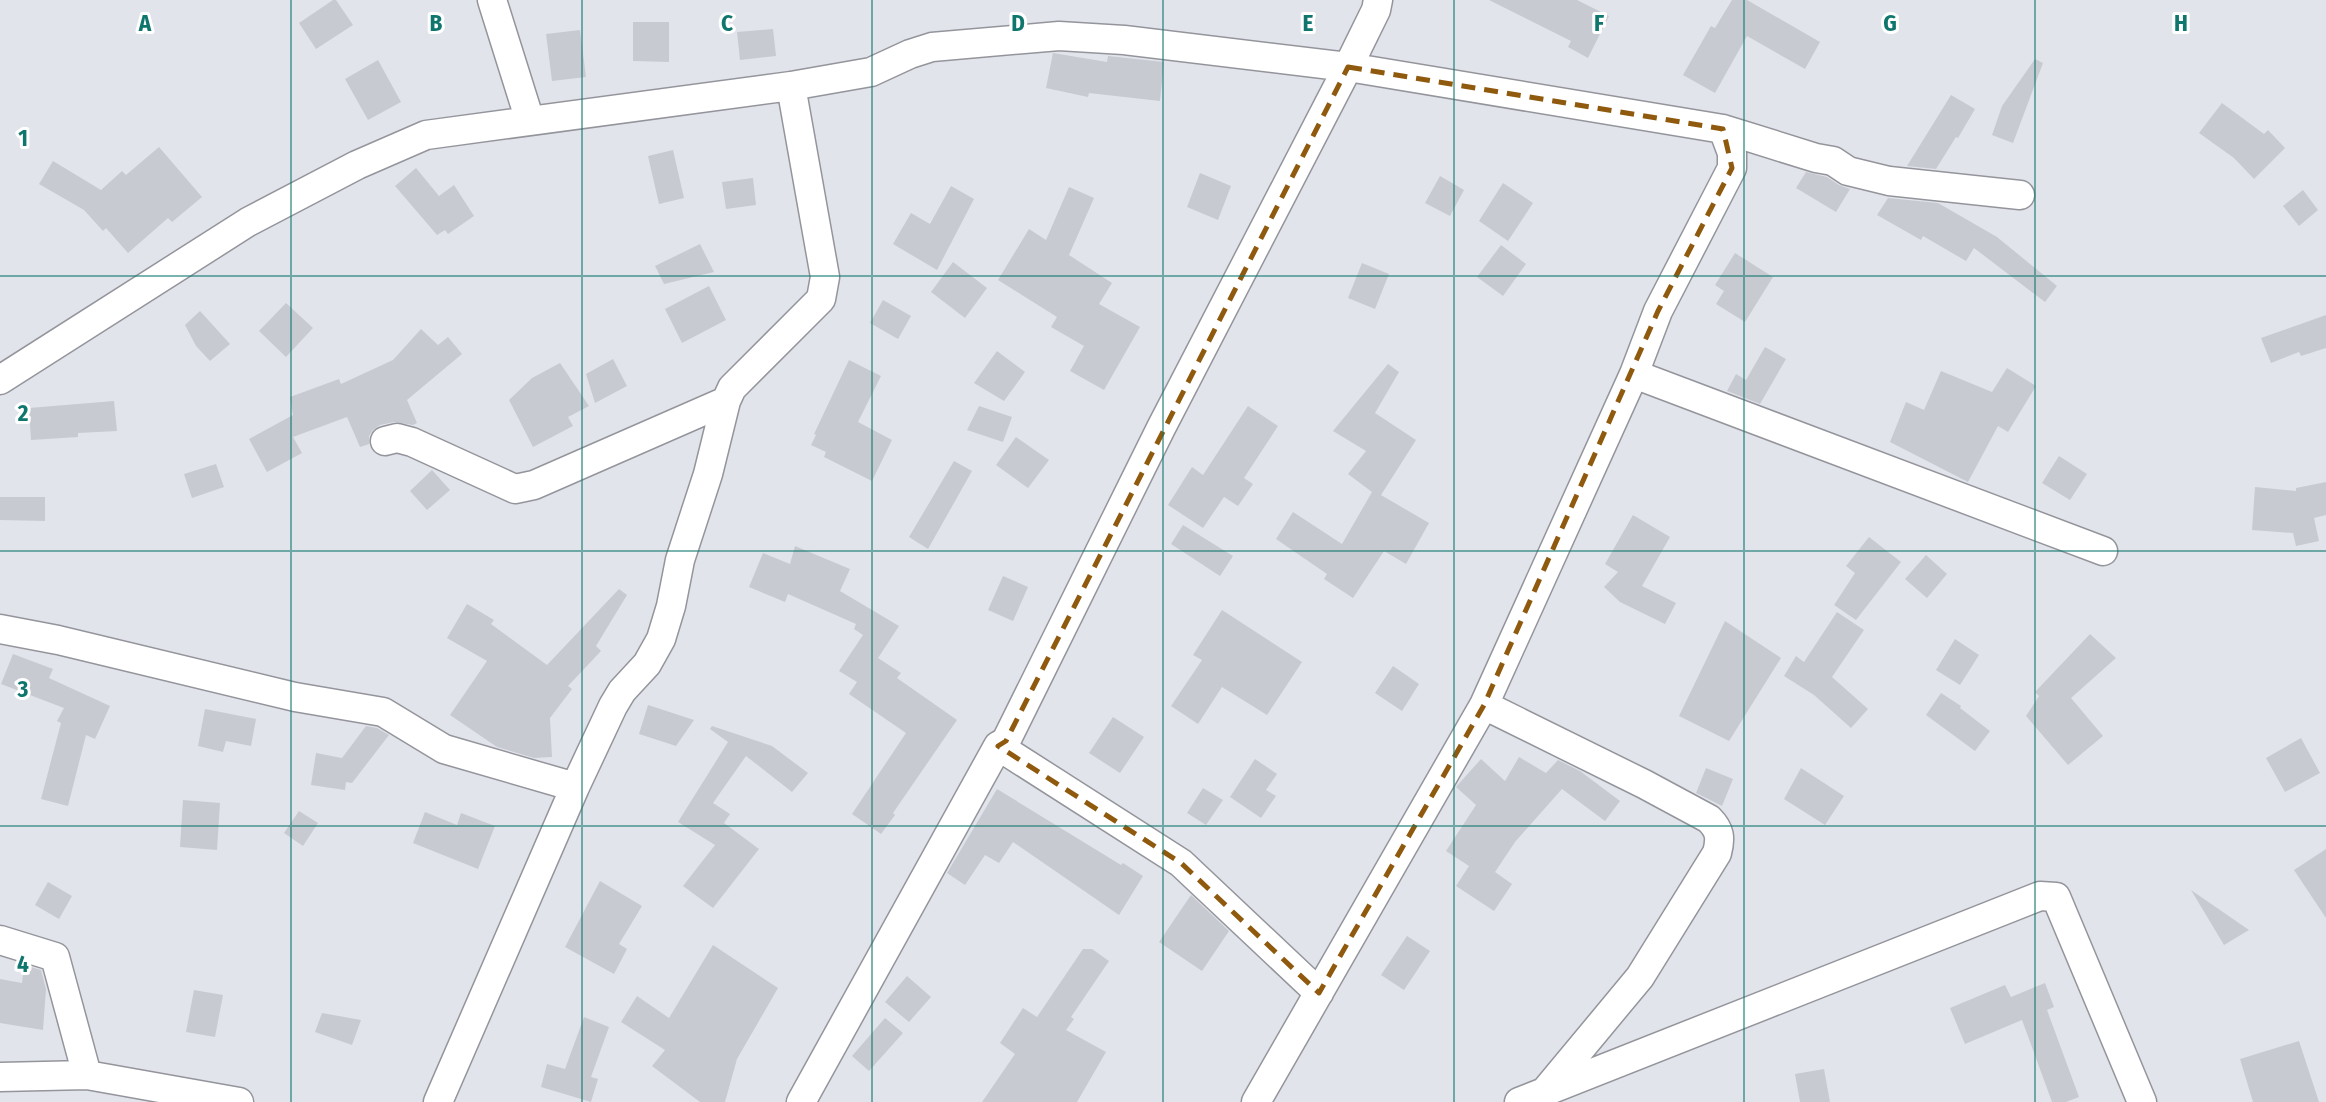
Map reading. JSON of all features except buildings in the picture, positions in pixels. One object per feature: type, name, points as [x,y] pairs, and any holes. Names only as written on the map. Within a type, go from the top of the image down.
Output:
[{"type":"street","points":[[492,0],[530,121]]},
{"type":"street","points":[[801,1102],[998,746],[1006,741],[1167,416],[1348,67],[1376,10],[1378,0]]},
{"type":"street","points":[[0,380],[248,222],[357,165],[426,135],[791,86],[871,72],[932,47],[1059,36],[1125,40],[1348,67],[1723,129],[1815,158],[1833,161],[1848,171],[1889,181],[2020,195]]},
{"type":"street","points":[[438,1102],[575,787],[622,691],[647,664],[661,639],[680,561],[732,388],[821,299],[825,277],[791,86]]},
{"type":"street","points":[[1256,1102],[1484,705],[1634,374],[1658,311],[1732,168],[1732,153],[1723,129]]},
{"type":"street","points":[[1634,374],[2103,551]]},
{"type":"street","points":[[385,441],[397,438],[412,442],[515,489],[534,485],[726,401]]},
{"type":"street","points":[[0,629],[58,640],[295,697],[383,712],[444,750],[575,787]]},
{"type":"street","points":[[1484,705],[1709,819],[1716,826],[1721,838],[1717,853],[1640,977],[1531,1097]]},
{"type":"street","points":[[998,746],[1181,863],[1319,993]]},
{"type":"street","points":[[1531,1097],[2014,906],[2048,895],[2056,897],[2142,1102]]},
{"type":"street","points":[[0,940],[55,957],[87,1076]]},
{"type":"street","points":[[0,1077],[87,1076],[239,1102]]},
{"type":"highlighted area","points":[[1348,67],[1723,129],[1732,168],[1658,311],[1484,705],[1319,993],[1181,863],[998,746],[1006,741]]}]
